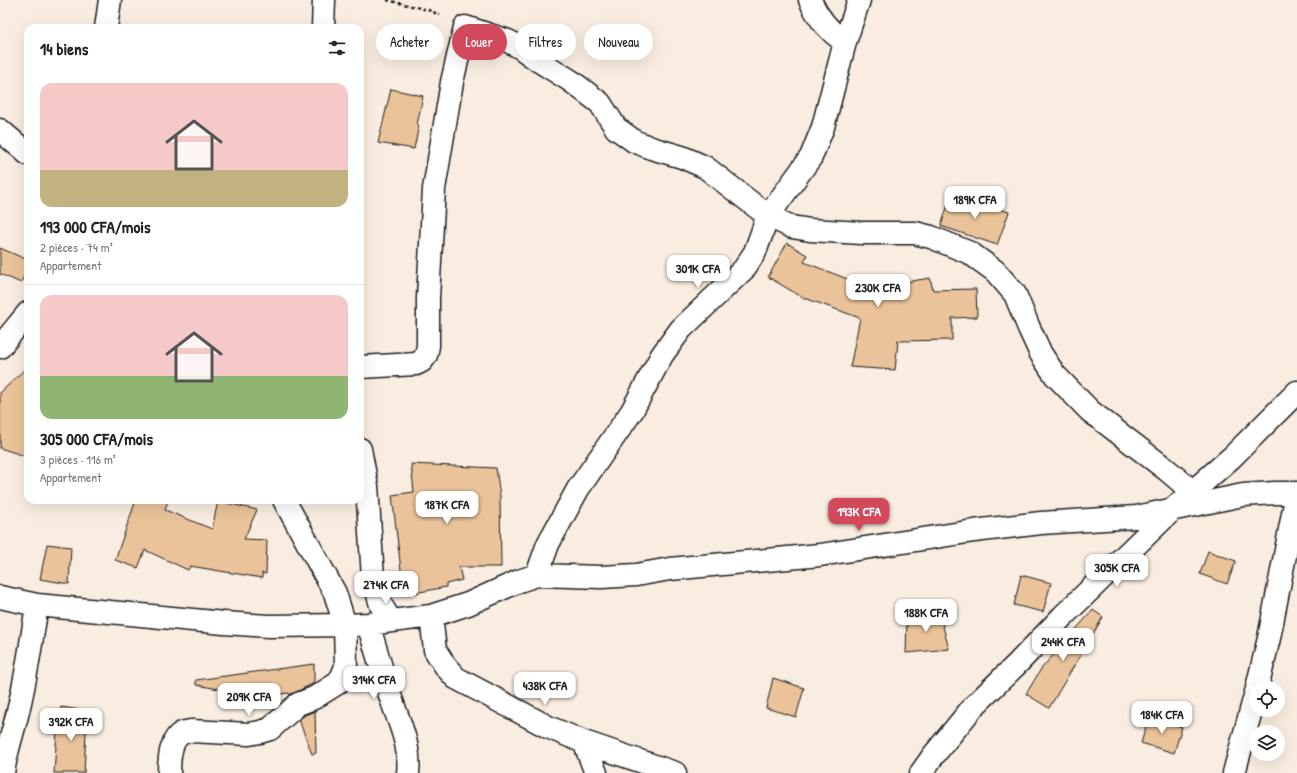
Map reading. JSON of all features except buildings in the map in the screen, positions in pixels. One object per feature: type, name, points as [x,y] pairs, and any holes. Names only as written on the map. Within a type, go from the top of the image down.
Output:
[{"type":"street","points":[[107,24],[110,0]]},
{"type":"street","points":[[323,24],[324,0]]},
{"type":"street","points":[[810,0],[820,19],[836,36],[845,42]]},
{"type":"street","points":[[537,576],[548,544],[578,488],[632,410],[662,355],[681,329],[744,269],[755,252],[768,216],[811,157],[817,144],[845,42],[859,0]]},
{"type":"street","points":[[507,40],[571,81],[600,104],[616,128],[634,141],[651,148],[682,157],[705,167],[768,216],[792,227],[810,230],[862,233],[914,233],[931,237],[952,245],[979,258],[995,271],[1015,294],[1041,354],[1056,375],[1090,411],[1167,470],[1193,492]]},
{"type":"street","points":[[364,367],[416,364],[422,361],[426,355],[428,346],[428,298],[434,189],[452,82],[457,60]]},
{"type":"street","points":[[0,130],[24,151]]},
{"type":"street","points":[[0,347],[24,318]]},
{"type":"street","points":[[921,773],[933,756],[973,708],[1063,616],[1174,508],[1232,457],[1297,392]]},
{"type":"street","points":[[364,471],[367,486],[373,578],[381,605],[391,621]]},
{"type":"street","points":[[0,597],[37,604],[224,623],[269,626],[368,624],[430,616],[468,604],[519,581],[537,576],[602,577],[636,575],[670,569],[820,555],[974,531],[1041,523],[1136,517],[1243,495],[1297,493],[1281,579],[1259,681]]},
{"type":"street","points":[[169,773],[173,744],[178,735],[183,732],[191,731],[249,734],[270,729],[298,704],[314,698],[338,683],[343,674],[346,666],[345,625],[335,593],[286,504]]},
{"type":"street","points":[[3,773],[28,666],[37,604]]},
{"type":"street","points":[[430,616],[435,650],[446,667],[456,678],[548,727],[584,742],[675,773]]},
{"type":"street","points":[[368,624],[408,750],[408,773]]},
{"type":"street","points":[[1234,773],[1249,717]]},
{"type":"street","points":[[584,742],[596,773]]},
{"type":"path","points":[[387,0],[428,10],[458,24]]}]
